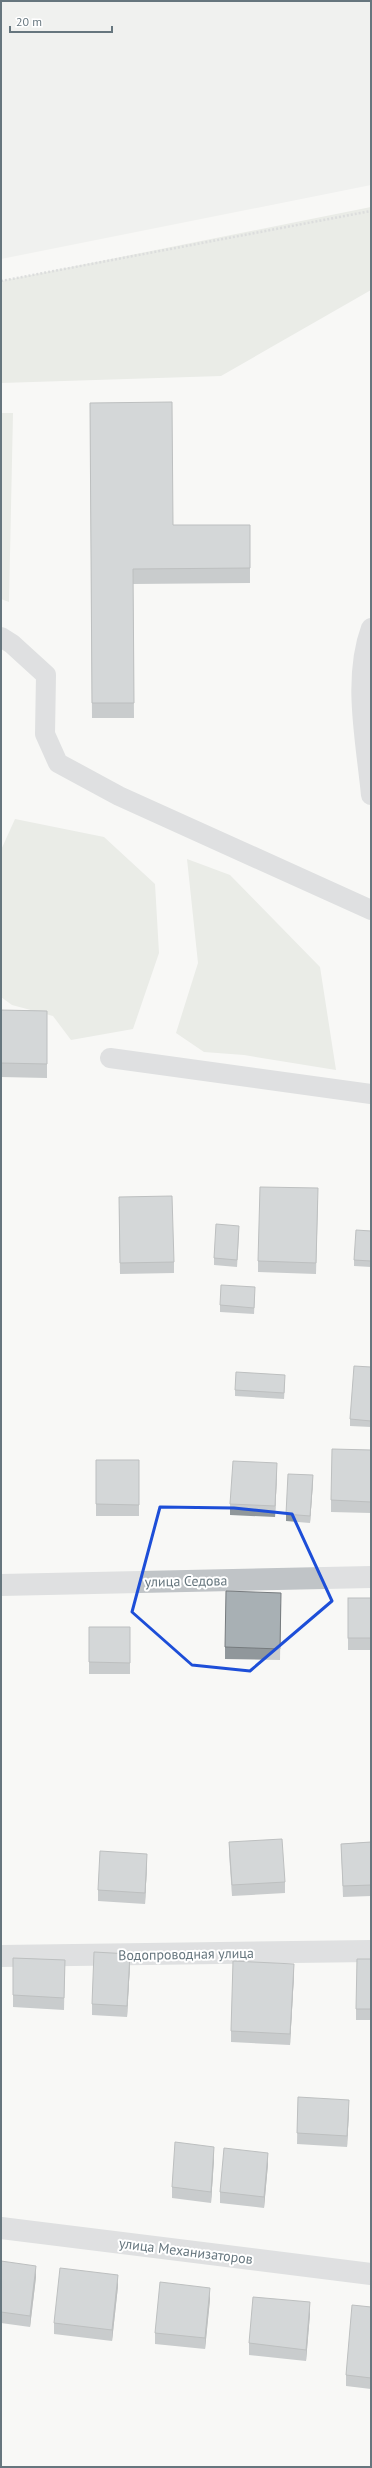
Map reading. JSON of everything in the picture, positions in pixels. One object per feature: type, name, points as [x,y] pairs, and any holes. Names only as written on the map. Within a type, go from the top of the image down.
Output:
[{"type":"street","name":"улица Седова","points":[[1,1585],[371,1577]]},
{"type":"street","name":"Водопроводная улица","points":[[1,1956],[371,1951]]},
{"type":"street","name":"улица Механизаторов","points":[[1,2228],[371,2274]]},
{"type":"lane","points":[[371,628],[366,642],[362,700],[371,795]]},
{"type":"lane","points":[[1,637],[12,644],[46,675],[45,734],[58,763],[119,796],[371,910]]},
{"type":"lane","points":[[110,1058],[371,1094]]},
{"type":"path","points":[[1,281],[371,211]]},
{"type":"highlighted area","points":[[160,1507],[234,1508],[292,1514],[332,1601],[250,1671],[192,1665],[132,1612]]},
{"type":"shaded area","points":[[1,1],[371,1],[371,185],[1,259]]},
{"type":"shaded area","points":[[371,207],[371,290],[221,376],[1,383],[1,281]]},
{"type":"shaded area","points":[[1,413],[13,413],[9,602],[1,599]]},
{"type":"shaded area","points":[[15,819],[104,837],[155,884],[159,953],[133,1029],[71,1040],[53,1016],[12,1005],[1,997],[1,850]]},
{"type":"shaded area","points":[[187,859],[230,875],[320,967],[336,1070],[244,1055],[204,1052],[176,1033],[198,963]]},
{"type":"building","points":[[172,402],[173,525],[250,525],[250,568],[133,569],[134,703],[92,703],[90,403]]},
{"type":"building","points":[[1,1010],[47,1011],[47,1064],[1,1063]]},
{"type":"building","points":[[260,1187],[318,1188],[316,1263],[258,1261]]},
{"type":"building","points":[[172,1196],[174,1262],[120,1263],[119,1197]]},
{"type":"building","points":[[216,1224],[239,1226],[237,1260],[214,1258]]},
{"type":"building","points":[[356,1230],[371,1231],[371,1261],[354,1260]]},
{"type":"building","points":[[221,1285],[255,1287],[254,1308],[220,1305]]},
{"type":"building","points":[[354,1366],[371,1367],[371,1421],[350,1419]]},
{"type":"building","points":[[236,1372],[285,1375],[284,1393],[235,1390]]},
{"type":"building","points":[[332,1449],[371,1450],[371,1502],[331,1500]]},
{"type":"building","points":[[96,1460],[139,1460],[139,1505],[96,1504]]},
{"type":"building","points":[[233,1461],[277,1463],[275,1506],[230,1504]]},
{"type":"building","points":[[288,1474],[313,1475],[310,1516],[286,1514]]},
{"type":"building","points":[[226,1591],[281,1593],[280,1649],[225,1647]]},
{"type":"building","points":[[348,1598],[371,1598],[371,1638],[348,1638]]},
{"type":"building","points":[[89,1627],[130,1627],[130,1663],[89,1662]]},
{"type":"building","points":[[282,1839],[285,1882],[232,1885],[229,1842]]},
{"type":"building","points":[[371,1842],[371,1885],[343,1886],[341,1844]]},
{"type":"building","points":[[100,1851],[147,1854],[145,1893],[98,1890]]},
{"type":"building","points":[[94,1952],[130,1954],[127,2006],[92,2004]]},
{"type":"building","points":[[13,1958],[65,1960],[64,1998],[13,1995]]},
{"type":"building","points":[[357,1959],[371,1959],[371,2009],[356,2009]]},
{"type":"building","points":[[233,1961],[294,1964],[290,2034],[231,2031]]},
{"type":"building","points":[[298,2097],[349,2100],[347,2136],[297,2133]]},
{"type":"building","points":[[175,2142],[214,2147],[211,2192],[172,2187]]},
{"type":"building","points":[[224,2148],[268,2153],[264,2197],[220,2192]]},
{"type":"building","points":[[1,2261],[36,2266],[30,2316],[1,2312]]},
{"type":"building","points":[[60,2268],[118,2275],[112,2330],[54,2323]]},
{"type":"building","points":[[160,2282],[210,2288],[205,2338],[155,2333]]},
{"type":"building","points":[[253,2297],[310,2302],[306,2350],[249,2343]]},
{"type":"building","points":[[352,2305],[371,2307],[371,2378],[346,2375]]}]
